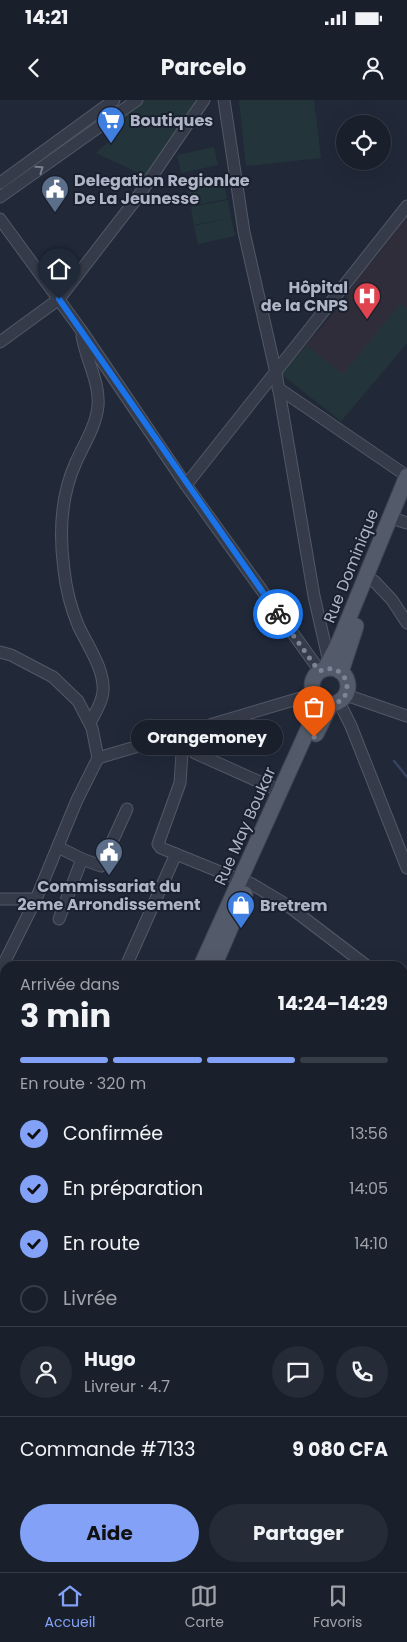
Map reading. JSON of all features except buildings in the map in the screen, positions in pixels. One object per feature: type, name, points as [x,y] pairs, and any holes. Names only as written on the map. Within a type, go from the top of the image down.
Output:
[{"type":"main road","name":"Rue Dominique","points":[[329,699],[313,681],[325,667],[407,476]]},
{"type":"main road","name":"Rue Dominique","points":[[341,672],[374,581],[403,522],[407,499]]},
{"type":"main road","points":[[325,667],[334,668],[341,672],[348,683],[329,699]]},
{"type":"main road","name":"Rue May Boukar","points":[[216,961],[280,791],[309,727],[329,699]]},
{"type":"main road","name":"Rue May Boukar","points":[[204,961],[263,849],[329,699]]},
{"type":"street","points":[[0,183],[114,100]]},
{"type":"street","points":[[0,197],[137,100]]},
{"type":"street","points":[[0,342],[59,299],[131,206],[204,100]]},
{"type":"street","points":[[224,100],[244,232],[276,373],[325,667]]},
{"type":"street","points":[[186,485],[407,206]]},
{"type":"street","points":[[0,219],[81,330],[186,485],[325,667]]},
{"type":"street","points":[[81,330],[95,381],[98,406],[91,431],[72,471],[64,496],[60,525],[64,572],[71,604],[100,671],[103,685],[102,700],[90,723]]},
{"type":"street","points":[[278,388],[407,476]]},
{"type":"street","points":[[374,581],[392,600],[407,623]]},
{"type":"street","points":[[0,652],[18,658],[59,682],[83,707],[90,723],[98,758],[77,800],[36,899],[5,961]]},
{"type":"street","points":[[98,758],[188,732],[329,699],[407,716]]},
{"type":"street","points":[[329,699],[350,726],[407,868]]},
{"type":"street","points":[[188,732],[190,744],[195,753],[280,791]]},
{"type":"street","points":[[190,744],[182,754],[180,783],[158,844],[176,854],[245,881],[287,905],[360,961]]},
{"type":"street","points":[[58,847],[82,859],[102,866],[127,809]]},
{"type":"street","points":[[128,961],[176,854]]},
{"type":"street","points":[[59,919],[82,859]]},
{"type":"street","points":[[0,899],[36,899]]},
{"type":"shaded area","points":[[142,100],[201,100],[145,176],[96,153],[111,140],[110,132],[105,125]]},
{"type":"shaded area","points":[[239,100],[314,100],[321,158],[246,166]]},
{"type":"shaded area","points":[[214,147],[218,165],[181,173],[177,155]]},
{"type":"shaded area","points":[[224,181],[227,199],[190,206],[187,188]]},
{"type":"shaded area","points":[[228,200],[231,218],[194,225],[191,207]]},
{"type":"shaded area","name":"Hôpital de la CNPS","points":[[407,216],[407,343],[341,421],[281,374],[347,297],[344,294]]},
{"type":"shaded area","points":[[231,218],[235,236],[198,244],[194,226]]},
{"type":"shaded area","points":[[400,304],[407,309],[407,343],[341,421],[281,374],[306,345],[343,374]]},
{"type":"waterway","points":[[394,761],[407,777]]},
{"type":"way so far","points":[[278,614],[320,671],[334,668],[346,677],[348,683],[346,694],[339,702],[331,704],[314,737]]},
{"type":"place","name":"Boutiques","points":[[111,144]]},
{"type":"place","name":"Delegation Regionlae De La Jeunesse","points":[[55,213]]},
{"type":"place","name":"Hôpital de la CNPS","points":[[367,320]]},
{"type":"place","name":"Orangemoney","points":[[314,737]]},
{"type":"place","name":"Commissariat du 2eme Arrondissement","points":[[109,876]]},
{"type":"place","name":"Bretrem","points":[[241,929]]},
{"type":"route","points":[[59,299],[186,485],[278,614]]}]
